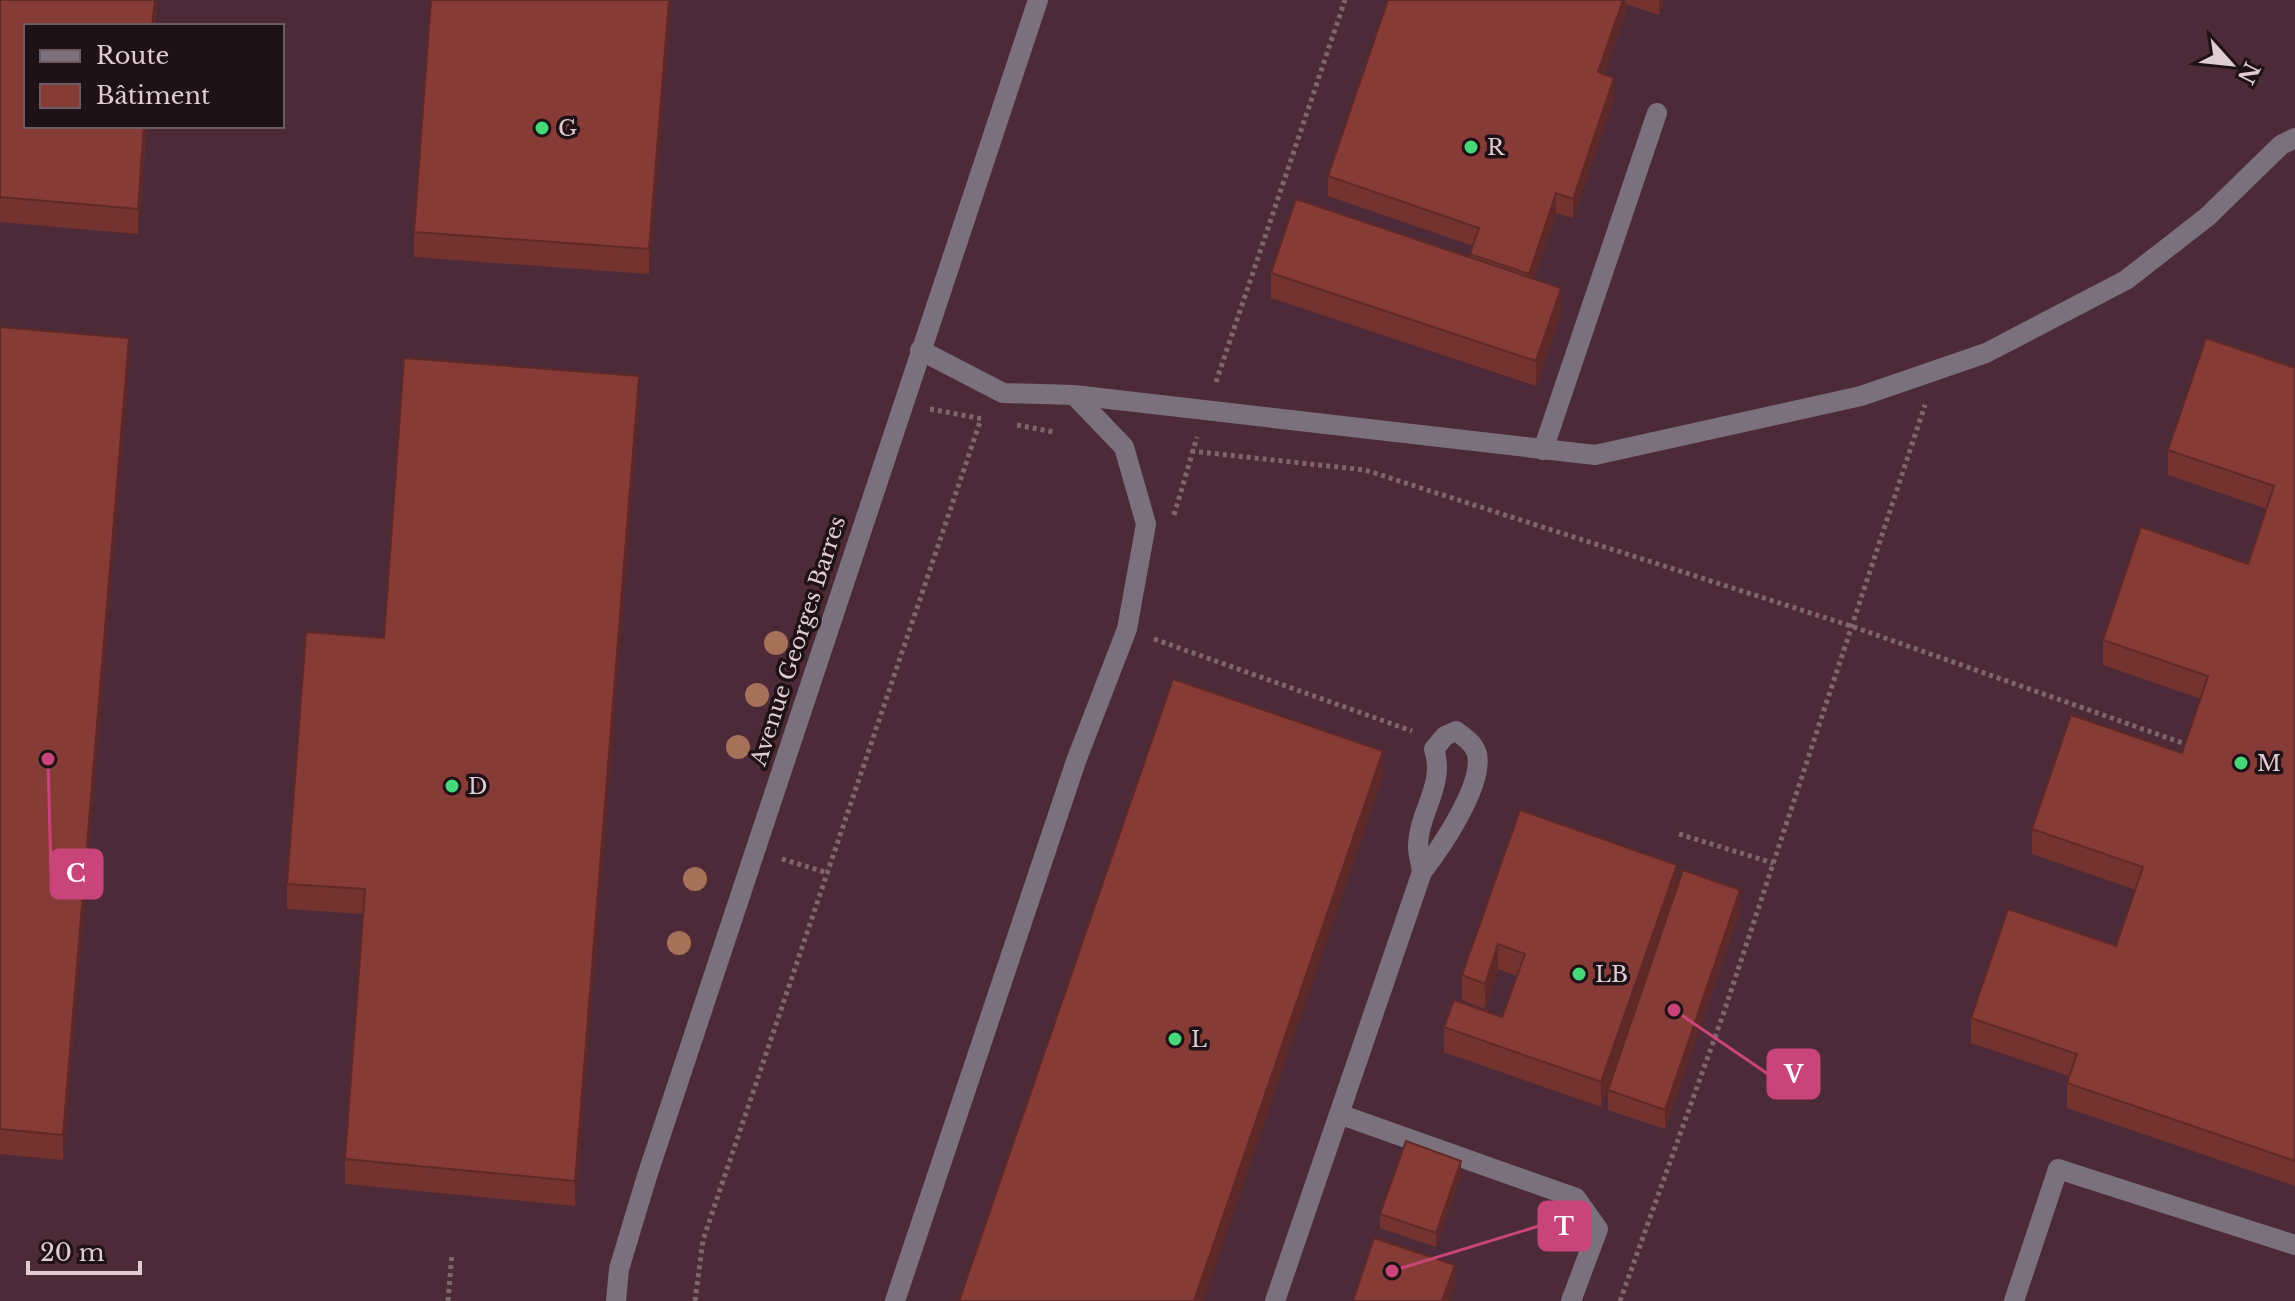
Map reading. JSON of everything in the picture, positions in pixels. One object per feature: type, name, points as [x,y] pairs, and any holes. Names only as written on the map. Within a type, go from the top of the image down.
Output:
[{"type":"lane","name":"Avenue Georges Barres","points":[[616,1301],[619,1269],[647,1176],[1038,0]]},
{"type":"lane","points":[[1543,450],[1657,113]]},
{"type":"lane","points":[[920,350],[1003,393],[1074,395],[1595,455],[1861,396],[1986,353],[2126,280],[2207,217],[2281,145],[2295,138]]},
{"type":"lane","points":[[895,1301],[1076,761],[1127,629],[1146,524],[1124,447],[1074,395]]},
{"type":"lane","points":[[1275,1301],[1422,872],[1448,840],[1471,788],[1477,755],[1469,740],[1456,731],[1445,736],[1434,749],[1438,761],[1436,786],[1418,845],[1422,872]]},
{"type":"lane","points":[[1339,1114],[1576,1198],[1598,1229],[1571,1301]]},
{"type":"lane","points":[[2014,1301],[2058,1169],[2295,1245]]},
{"type":"path","points":[[1620,1301],[1723,1015],[1927,397],[1927,373]]},
{"type":"path","points":[[902,403],[996,421]]},
{"type":"path","points":[[695,1301],[703,1240],[981,419]]},
{"type":"path","points":[[1010,424],[1054,432]]},
{"type":"path","points":[[1191,451],[1365,470],[1851,626],[2193,747]]},
{"type":"path","points":[[1127,629],[1412,731],[1445,736]]},
{"type":"path","points":[[1679,834],[1773,863]]},
{"type":"path","points":[[759,836],[778,858],[828,873]]},
{"type":"path","points":[[448,1301],[452,1253]]},
{"type":"shaded area","points":[[0,0],[2295,0],[2295,1301],[0,1301]]},
{"type":"building","points":[[0,0],[155,0],[152,24],[24,24],[24,128],[144,128],[138,209],[0,197]]},
{"type":"building","name":"G","points":[[431,0],[669,0],[649,249],[414,232]]},
{"type":"building","name":"R","points":[[1388,0],[1623,0],[1598,72],[1614,78],[1573,199],[1556,193],[1529,274],[1470,254],[1479,228],[1328,176]]},
{"type":"building","points":[[1296,199],[1561,288],[1536,361],[1271,273]]},
{"type":"building","points":[[0,327],[129,338],[63,1135],[0,1129]]},
{"type":"building","name":"M","points":[[2206,338],[2295,368],[2295,1161],[2067,1083],[2077,1054],[1971,1018],[2008,909],[2116,946],[2143,867],[2032,829],[2071,715],[2182,753],[2208,676],[2103,640],[2141,527],[2248,564],[2274,486],[2168,450]]},
{"type":"building","name":"D","points":[[404,358],[639,376],[575,1181],[345,1159],[365,889],[287,884],[306,632],[384,638]]},
{"type":"building","name":"L","points":[[1173,679],[1383,751],[1194,1301],[959,1301]]},
{"type":"building","name":"LB","points":[[1520,810],[1677,865],[1601,1082],[1444,1027],[1454,1000],[1502,1017],[1525,954],[1498,944],[1485,984],[1462,975]]},
{"type":"building","points":[[1683,870],[1740,890],[1665,1110],[1608,1090]]},
{"type":"building","points":[[1406,1141],[1461,1161],[1436,1233],[1380,1214]]},
{"type":"building","points":[[1374,1238],[1455,1265],[1442,1301],[1353,1301]]},
{"type":"place","name":"G","points":[[542,128]]},
{"type":"place","name":"R","points":[[1471,147]]},
{"type":"place","name":"C","points":[[48,759]]},
{"type":"place","name":"M","points":[[2241,763]]},
{"type":"place","name":"D","points":[[452,786]]},
{"type":"place","name":"LB","points":[[1579,974]]},
{"type":"place","name":"V","points":[[1674,1010]]},
{"type":"place","name":"L","points":[[1175,1039]]},
{"type":"place","name":"T","points":[[1392,1271]]}]
